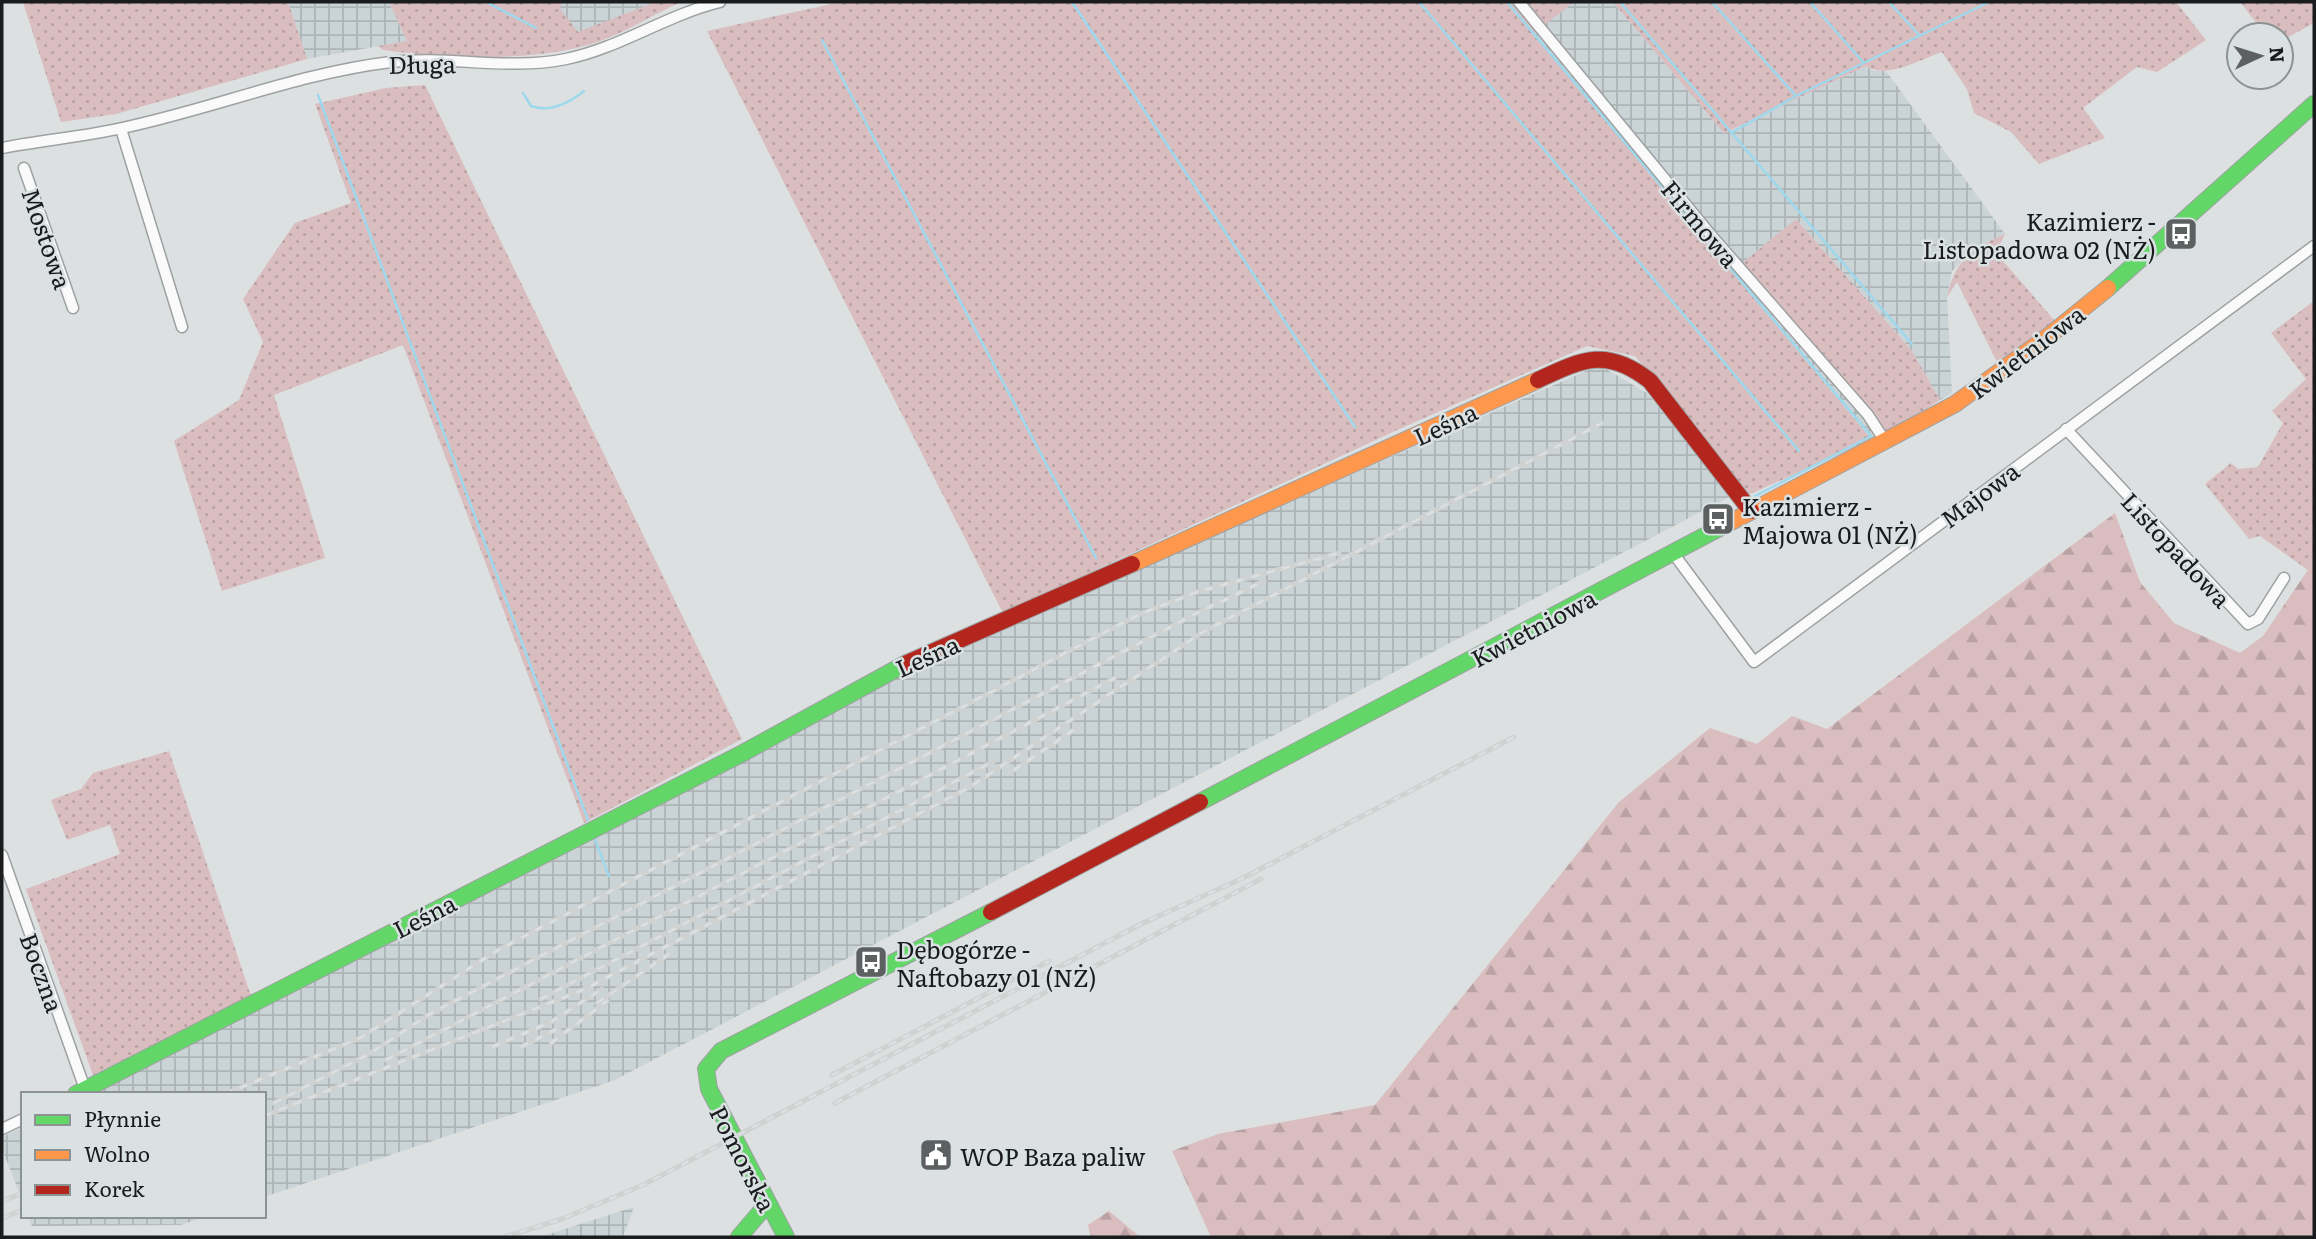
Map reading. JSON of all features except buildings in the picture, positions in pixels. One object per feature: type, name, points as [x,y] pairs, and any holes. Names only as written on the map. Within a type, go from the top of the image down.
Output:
[{"type":"street","name":"Długa","points":[[2,148],[121,129],[306,78],[392,61],[510,64],[566,59],[626,39],[678,14],[720,2]]},
{"type":"street","name":"Firmowa","points":[[1519,2],[1710,234],[1868,415],[1885,442]]},
{"type":"street","name":"Kwietniowa","points":[[707,1077],[710,1063],[731,1044],[1047,883],[1955,404],[2042,343],[2314,104]]},
{"type":"street","points":[[121,129],[183,327]]},
{"type":"street","name":"Mostowa","points":[[24,168],[73,308]]},
{"type":"street","name":"Majowa","points":[[1673,553],[1754,662],[2314,246]]},
{"type":"street","name":"Leśna","points":[[80,1092],[743,753],[895,668],[1332,475],[1576,362],[1605,357],[1633,367],[1650,381],[1751,511]]},
{"type":"street","name":"Listopadowa","points":[[2066,429],[2248,624],[2258,619],[2284,578]]},
{"type":"street","name":"Boczna","points":[[2,855],[80,1092]]},
{"type":"street","name":"Pomorska","points":[[707,1077],[709,1089],[786,1237]]},
{"type":"street","points":[[2,1129],[21,1120]]},
{"type":"street","points":[[739,1237],[768,1203]]},
{"type":"shaded area","points":[[288,2],[389,2],[407,41],[307,59]]},
{"type":"shaded area","points":[[562,2],[656,2],[578,33],[559,9]]},
{"type":"shaded area","points":[[1574,2],[1613,2],[1724,133],[1866,66],[1873,71],[1886,71],[2005,234],[1978,246],[1952,271],[1947,297],[1952,393],[1940,400],[1912,351],[1796,219],[1741,264],[1888,433],[1872,440],[1532,34]]},
{"type":"shaded area","points":[[1599,365],[1647,393],[1731,496],[615,1080],[266,1196],[266,1092],[91,1092],[899,675]]},
{"type":"shaded area","points":[[21,1128],[21,1197],[2,1149],[2,1137]]},
{"type":"shaded area","points":[[634,1207],[623,1237],[546,1235]]},
{"type":"shaded area","points":[[29,1218],[200,1218],[181,1225],[32,1226]]},
{"type":"green space","points":[[23,2],[288,2],[307,59],[116,114],[61,122]]},
{"type":"green space","points":[[389,2],[562,2],[560,9],[578,32],[656,2],[681,2],[622,32],[588,45],[531,55],[469,57],[383,50],[378,46],[407,41]]},
{"type":"green space","points":[[841,2],[1574,2],[1533,34],[1872,440],[1748,495],[1635,356],[1587,346],[1395,431],[1003,613],[707,31]]},
{"type":"green space","points":[[1613,2],[2176,2],[2206,40],[2157,72],[2137,67],[2083,108],[2105,138],[2039,164],[2011,132],[1974,113],[1967,89],[1942,52],[1893,70],[1874,70],[1866,66],[1724,133]]},
{"type":"green space","points":[[2240,2],[2314,2],[2314,23],[2295,33],[2295,21],[2255,21]]},
{"type":"green space","points":[[425,85],[742,739],[584,823],[403,345],[274,395],[325,558],[222,591],[174,441],[239,400],[263,342],[243,299],[295,223],[351,203],[315,104],[386,88]]},
{"type":"green space","points":[[1796,219],[1912,351],[1940,400],[1888,433],[1741,264]]},
{"type":"green space","points":[[2005,234],[1996,253],[2055,321],[2000,368],[1957,282],[1947,297],[1950,284],[1966,257]]},
{"type":"green space","points":[[2314,301],[2314,561],[2308,570],[2260,536],[2249,539],[2205,484],[2231,463],[2238,469],[2258,467],[2283,423],[2272,411],[2306,379],[2271,333]]},
{"type":"green space","points":[[2115,513],[2140,582],[2174,623],[2240,653],[2263,636],[2314,561],[2314,1237],[1211,1237],[1172,1151],[1218,1134],[1375,1105],[1619,802],[1710,728],[1757,744],[1792,716],[1827,729]]},
{"type":"green space","points":[[169,751],[251,996],[93,1075],[26,889],[120,854],[110,825],[67,840],[51,800],[81,789],[93,773]]},
{"type":"green space","points":[[1109,1211],[1140,1237],[1091,1237],[1088,1225]]},
{"type":"waterway","points":[[486,2],[536,28]]},
{"type":"waterway","points":[[1072,2],[1355,427]]},
{"type":"waterway","points":[[1419,2],[1799,451]]},
{"type":"waterway","points":[[1507,2],[1871,436],[1755,496]]},
{"type":"waterway","points":[[1620,2],[1912,344]]},
{"type":"waterway","points":[[1712,2],[1796,96]]},
{"type":"waterway","points":[[1810,2],[1863,62]]},
{"type":"waterway","points":[[1889,2],[1919,35]]},
{"type":"waterway","points":[[1731,133],[1796,96],[1989,2]]},
{"type":"waterway","points":[[822,40],[1096,558]]},
{"type":"waterway","points":[[523,93],[531,106],[546,108],[566,103],[584,91]]},
{"type":"waterway","points":[[318,95],[588,820]]},
{"type":"waterway","points":[[594,837],[609,876]]},
{"type":"railway","points":[[266,1115],[585,989],[970,787],[1203,632],[1602,423]]},
{"type":"railway","points":[[230,1092],[360,1038],[498,950],[1138,615],[1197,592],[1339,553]]},
{"type":"railway","points":[[274,1103],[369,1054],[430,1014],[1197,613],[1264,581]]},
{"type":"railway","points":[[386,1060],[1115,678]]},
{"type":"railway","points":[[1014,770],[1078,727]]},
{"type":"railway","points":[[504,1237],[562,1219],[643,1185],[1143,923],[1243,878],[1514,737]]},
{"type":"railway","points":[[541,999],[994,761]]},
{"type":"railway","points":[[835,1103],[1261,879]]},
{"type":"railway","points":[[597,1003],[669,954]]},
{"type":"railway","points":[[832,1075],[1049,961]]},
{"type":"railway","points":[[492,1047],[551,1022],[602,989]]},
{"type":"railway","points":[[551,1043],[607,1001]]},
{"type":"railway","points":[[521,1047],[559,1028]]},
{"type":"railway","points":[[2,1201],[21,1194]]},
{"type":"railway","points":[[2,1218],[21,1211]]},
{"type":"traffic: fast","points":[[2108,288],[2314,104]]},
{"type":"traffic: fast","points":[[1200,802],[1729,523]]},
{"type":"traffic: fast","points":[[80,1092],[743,753],[907,663]]},
{"type":"traffic: fast","points":[[786,1237],[709,1089],[706,1069],[721,1051],[991,912]]},
{"type":"traffic: fast","points":[[739,1237],[768,1203]]},
{"type":"traffic: slow","points":[[1729,523],[1955,404],[2050,335],[2108,288]]},
{"type":"traffic: slow","points":[[1132,564],[1538,380]]},
{"type":"traffic: jam","points":[[1538,380],[1582,362],[1595,360],[1608,360],[1635,370],[1650,381],[1751,511]]},
{"type":"traffic: jam","points":[[907,663],[1132,564]]},
{"type":"traffic: jam","points":[[991,912],[1200,802]]},
{"type":"place","name":"Kazimierz - Listopadowa 02 (NŻ)","points":[[2181,234]]},
{"type":"place","name":"Kazimierz - Majowa 01 (NŻ)","points":[[1718,519]]},
{"type":"place","name":"Dębogórze - Naftobazy 01 (NŻ)","points":[[871,962]]},
{"type":"place","name":"WOP Baza paliw","points":[[936,1155]]}]
